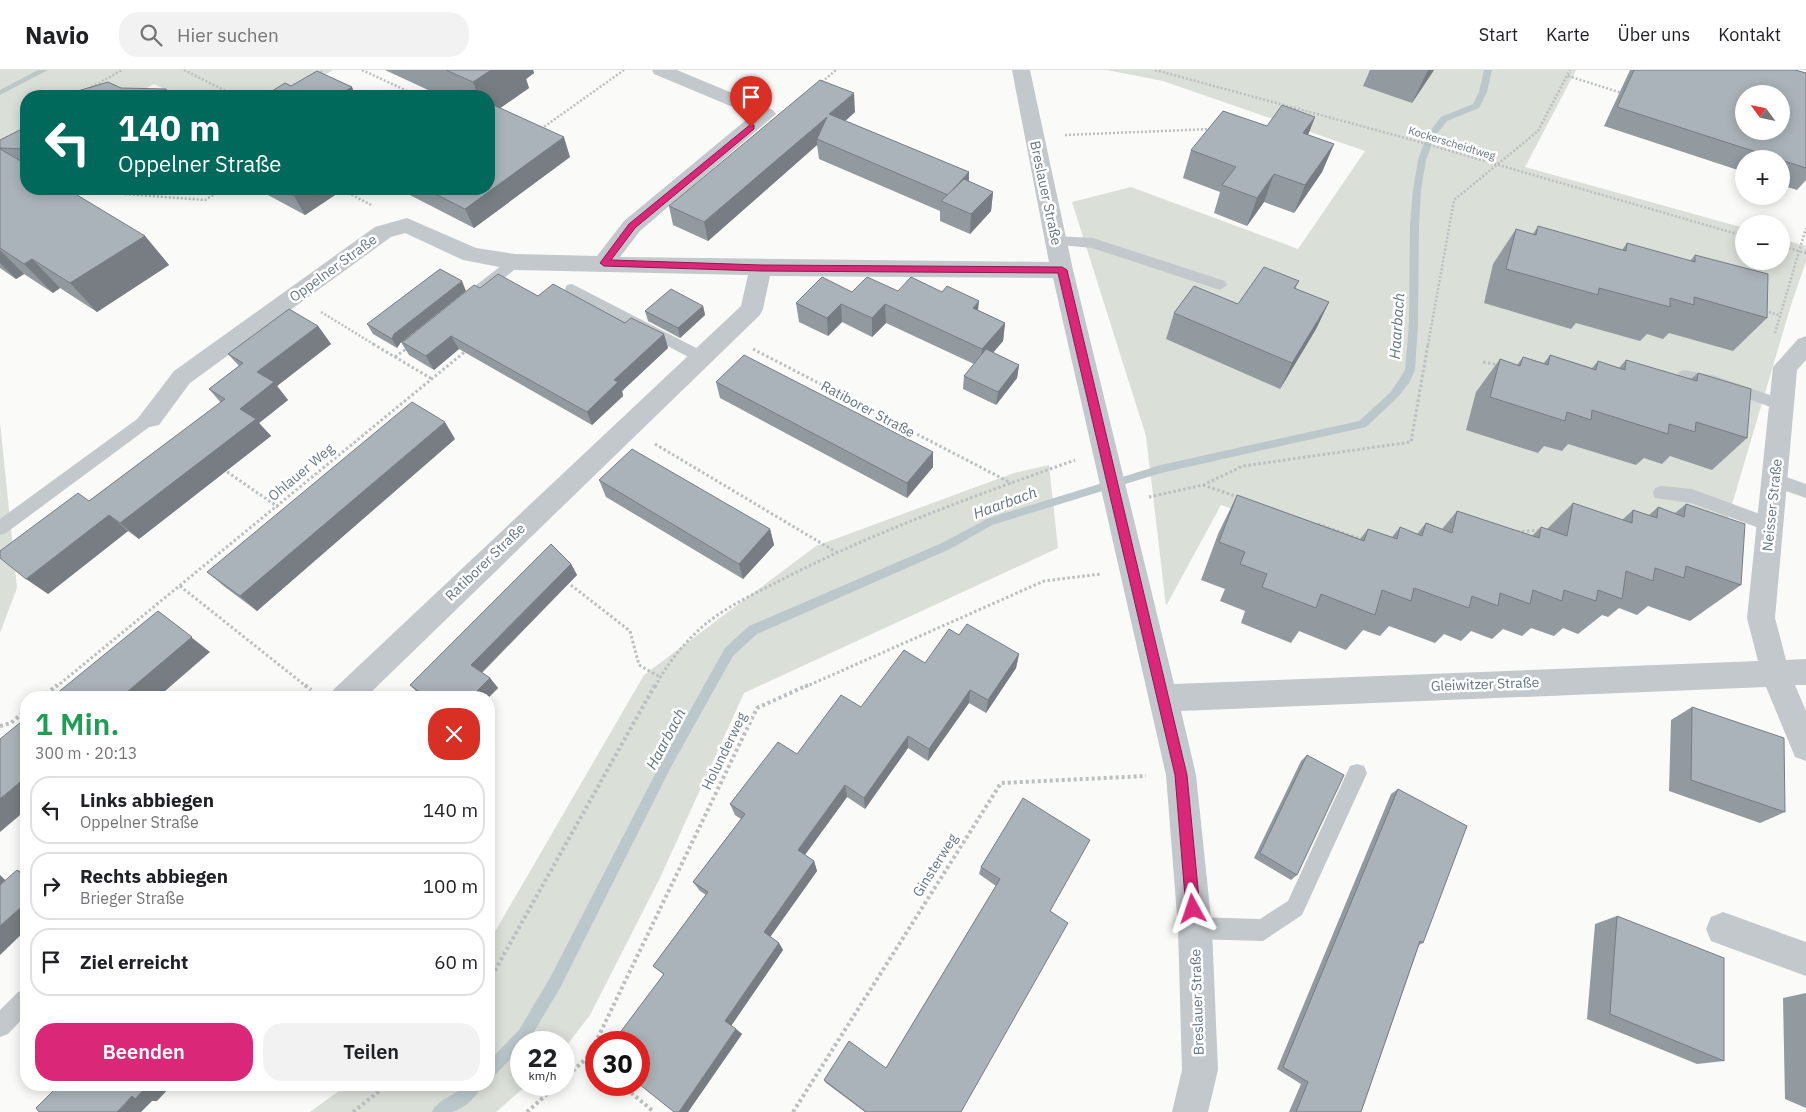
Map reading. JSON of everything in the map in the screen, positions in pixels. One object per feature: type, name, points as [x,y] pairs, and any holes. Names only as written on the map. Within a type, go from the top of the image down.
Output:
[{"type":"street","points":[[604,263],[632,226],[766,114],[661,70]]},
{"type":"street","name":"Breslauer Straße","points":[[1021,70],[1062,270],[1134,569],[1181,775],[1194,928],[1200,1070],[1190,1112]]},
{"type":"street","name":"Oppelner Straße","points":[[150,418],[182,377],[383,232],[407,225],[471,255],[515,262],[761,268],[1062,270]]},
{"type":"street","name":"Ratiborer Straße","points":[[351,691],[752,309],[761,268]]},
{"type":"street","name":"Neisser Straße","points":[[1806,345],[1786,367],[1761,618],[1775,672],[1806,747]]},
{"type":"street","name":"Gleiwitzer Straße","points":[[1164,698],[1806,672]]},
{"type":"street","points":[[1723,929],[1806,959]]},
{"type":"lane","points":[[1056,241],[1093,243],[1220,285]]},
{"type":"lane","points":[[468,299],[515,262]]},
{"type":"lane","points":[[572,289],[701,357]]},
{"type":"lane","points":[[1684,376],[1715,382],[1782,405]]},
{"type":"lane","points":[[0,528],[150,418]]},
{"type":"lane","points":[[1774,480],[1806,491]]},
{"type":"lane","points":[[1661,493],[1692,496],[1770,525]]},
{"type":"lane","points":[[1194,928],[1263,930],[1295,908],[1357,773]]},
{"type":"lane","points":[[0,1026],[20,1006]]},
{"type":"path","points":[[86,90],[122,70]]},
{"type":"path","points":[[184,70],[224,90]]},
{"type":"path","points":[[310,79],[324,70]]},
{"type":"path","points":[[362,70],[405,90]]},
{"type":"path","points":[[534,134],[624,70]]},
{"type":"path","points":[[821,82],[836,70]]},
{"type":"path","name":"Kockerscheidtweg","points":[[1155,70],[1445,149],[1497,166],[1735,233]]},
{"type":"path","points":[[1118,504],[1203,485],[1243,466],[1411,442],[1454,200],[1538,131],[1570,70]]},
{"type":"path","points":[[1568,76],[1623,93]]},
{"type":"path","points":[[534,125],[542,128]]},
{"type":"path","points":[[1034,136],[1220,129]]},
{"type":"path","points":[[139,195],[206,200],[214,195]]},
{"type":"path","points":[[1760,310],[1779,315],[1806,228]]},
{"type":"path","points":[[1790,249],[1806,253]]},
{"type":"path","points":[[294,296],[432,378]]},
{"type":"path","name":"Ratiborer Straße","points":[[725,335],[1012,484]]},
{"type":"path","name":"Ohlauer Weg","points":[[51,691],[469,348]]},
{"type":"path","points":[[396,357],[406,349]]},
{"type":"path","points":[[1483,362],[1502,366]]},
{"type":"path","points":[[627,427],[836,552]]},
{"type":"path","points":[[495,970],[660,677],[678,650],[703,626],[740,602],[836,552],[907,521],[1105,454]]},
{"type":"path","points":[[222,468],[278,506]]},
{"type":"path","points":[[1203,485],[1248,500]]},
{"type":"path","points":[[1312,522],[1366,540]]},
{"type":"path","points":[[1513,532],[1543,530]]},
{"type":"path","name":"Holunderweg","points":[[601,1031],[758,708],[1044,581],[1134,569]]},
{"type":"path","points":[[561,577],[630,631],[639,664],[660,677]]},
{"type":"path","points":[[180,586],[313,691]]},
{"type":"path","points":[[0,726],[11,723],[20,715]]},
{"type":"path","name":"Ginsterweg","points":[[792,1112],[1001,783],[1181,775]]},
{"type":"path","name":"Holunderweg","points":[[575,1069],[585,1060]]},
{"type":"path","points":[[353,1112],[379,1091]]},
{"type":"path","points":[[527,1112],[545,1096]]},
{"type":"path","points":[[635,1096],[654,1112]]},
{"type":"shaded area","points":[[0,70],[333,70],[301,90],[166,90],[154,84],[143,90],[20,90],[20,159],[0,170]]},
{"type":"shaded area","points":[[1107,70],[1576,70],[1525,167],[1735,225],[1735,270],[1790,270],[1790,242],[1806,246],[1806,261],[1791,305],[1715,562],[1381,562],[1221,505],[1166,606],[1146,436],[1072,202],[1131,187],[1298,249],[1365,151],[1163,81]]},
{"type":"shaded area","points":[[0,422],[17,588],[0,633]]},
{"type":"shaded area","points":[[1049,465],[1058,548],[744,693],[659,880],[590,1015],[575,1035],[575,1031],[510,1031],[510,1096],[514,1096],[496,1112],[310,1112],[339,1091],[495,1091],[495,932],[644,675],[816,546],[1014,473]]},
{"type":"building","points":[[446,70],[491,70],[473,82]]},
{"type":"building","points":[[1634,70],[1795,70],[1806,73],[1806,168],[1790,163],[1790,150],[1750,150],[1617,107]]},
{"type":"building","points":[[317,71],[352,87],[347,90],[274,90],[285,83],[291,86]]},
{"type":"building","points":[[820,80],[854,93],[829,114],[969,172],[948,195],[817,139],[827,117],[704,222],[669,206]]},
{"type":"building","points":[[108,82],[121,88],[166,90],[81,90]]},
{"type":"building","points":[[1282,105],[1315,117],[1303,133],[1334,144],[1305,185],[1274,174],[1257,198],[1222,185],[1236,167],[1191,150],[1223,111],[1267,126]]},
{"type":"building","points":[[495,106],[564,137],[495,187]]},
{"type":"building","points":[[20,130],[20,149],[0,148],[0,140]]},
{"type":"building","points":[[0,149],[20,161],[20,195],[77,195],[145,236],[70,283],[32,259],[24,264],[0,248]]},
{"type":"building","points":[[964,179],[993,192],[971,214],[941,201]]},
{"type":"building","points":[[437,195],[484,195],[465,209]]},
{"type":"building","points":[[1538,226],[1626,251],[1627,243],[1695,262],[1695,255],[1735,265],[1735,270],[1753,270],[1768,274],[1767,318],[1694,297],[1694,305],[1670,298],[1670,307],[1599,288],[1598,295],[1506,269],[1516,229],[1536,235]]},
{"type":"building","points":[[1264,267],[1299,281],[1294,288],[1329,302],[1292,363],[1174,313],[1194,286],[1238,304]]},
{"type":"building","points":[[440,269],[462,281],[394,334],[392,339],[367,324]]},
{"type":"building","points":[[498,274],[538,296],[553,284],[625,323],[631,318],[664,334],[614,380],[618,382],[587,412],[451,336],[426,356],[400,341],[404,341],[474,285],[480,288]]},
{"type":"building","points":[[822,277],[852,292],[867,277],[898,291],[911,277],[942,292],[947,286],[979,301],[973,308],[1005,323],[982,349],[885,304],[872,318],[841,304],[827,318],[796,303]]},
{"type":"building","points":[[671,289],[703,306],[678,328],[645,311]]},
{"type":"building","points":[[289,309],[318,326],[257,372],[274,382],[240,409],[256,419],[120,523],[109,515],[26,579],[0,558],[0,551],[78,493],[89,501],[225,399],[209,389],[243,363],[228,354]]},
{"type":"building","points":[[986,349],[1019,365],[998,392],[964,376]]},
{"type":"building","points":[[744,355],[933,452],[907,483],[716,382]]},
{"type":"building","points":[[1550,355],[1596,370],[1598,361],[1625,370],[1626,360],[1697,381],[1698,373],[1751,389],[1747,438],[1696,422],[1695,432],[1669,424],[1668,434],[1592,410],[1591,420],[1567,412],[1565,421],[1490,397],[1500,359],[1520,366],[1523,357],[1548,365]]},
{"type":"building","points":[[412,402],[445,422],[240,596],[207,572]]},
{"type":"building","points":[[632,449],[770,529],[739,564],[599,480]]},
{"type":"building","points":[[1237,495],[1364,541],[1368,529],[1397,539],[1400,527],[1422,536],[1426,523],[1452,533],[1457,511],[1539,538],[1541,527],[1567,536],[1573,503],[1632,523],[1633,510],[1657,518],[1658,507],[1684,517],[1686,504],[1745,524],[1741,585],[1686,566],[1684,578],[1655,568],[1653,581],[1626,571],[1622,599],[1598,590],[1596,601],[1564,590],[1562,601],[1533,590],[1530,604],[1500,593],[1498,606],[1472,596],[1469,608],[1414,588],[1411,601],[1382,590],[1375,615],[1321,594],[1316,608],[1262,587],[1267,574],[1240,564],[1245,552],[1219,542]]},
{"type":"building","points":[[551,544],[571,564],[471,665],[490,678],[477,691],[418,691],[410,685]]},
{"type":"building","points":[[158,611],[192,637],[128,691],[60,691]]},
{"type":"building","points":[[967,624],[1019,654],[988,700],[970,690],[929,749],[908,736],[864,798],[845,785],[798,850],[814,861],[764,932],[779,943],[725,1021],[736,1029],[679,1112],[674,1112],[650,1093],[650,1031],[621,1031],[664,974],[653,966],[708,892],[693,882],[745,814],[730,804],[778,742],[797,754],[841,695],[861,707],[904,650],[925,663],[949,629],[959,635]]},
{"type":"building","points":[[1692,707],[1784,738],[1785,812],[1691,780]]},
{"type":"building","points":[[20,723],[20,782],[0,799],[0,739]]},
{"type":"building","points":[[1307,755],[1344,775],[1297,875],[1260,853]]},
{"type":"building","points":[[1398,789],[1467,826],[1423,943],[1420,941],[1361,1112],[1296,1112],[1308,1082],[1283,1067]]},
{"type":"building","points":[[1023,798],[1090,840],[1050,911],[1068,923],[961,1112],[866,1112],[824,1080],[849,1041],[886,1068],[1000,879],[981,867]]},
{"type":"building","points":[[17,870],[20,873],[20,908],[0,926],[0,885]]},
{"type":"building","points":[[1617,916],[1724,958],[1724,1061],[1610,1014]]},
{"type":"building","points":[[53,1091],[142,1091],[135,1099],[132,1096],[117,1112],[39,1112],[36,1108]]},
{"type":"waterway","points":[[0,93],[44,70]]},
{"type":"waterway","name":"Haarbach","points":[[495,1065],[524,1035],[555,983],[668,761],[729,652],[753,630],[946,546],[989,522],[1161,469],[1362,424],[1389,401],[1405,381],[1411,367],[1415,225],[1417,190],[1422,160],[1431,135],[1444,119],[1476,106],[1483,92],[1488,70]]},
{"type":"waterway","name":"Haarbach","points":[[439,1112],[464,1097],[470,1091]]},
{"type":"route","points":[[751,127],[632,226],[604,263],[761,268],[1062,270],[1143,606],[1181,775],[1193,909]]}]
